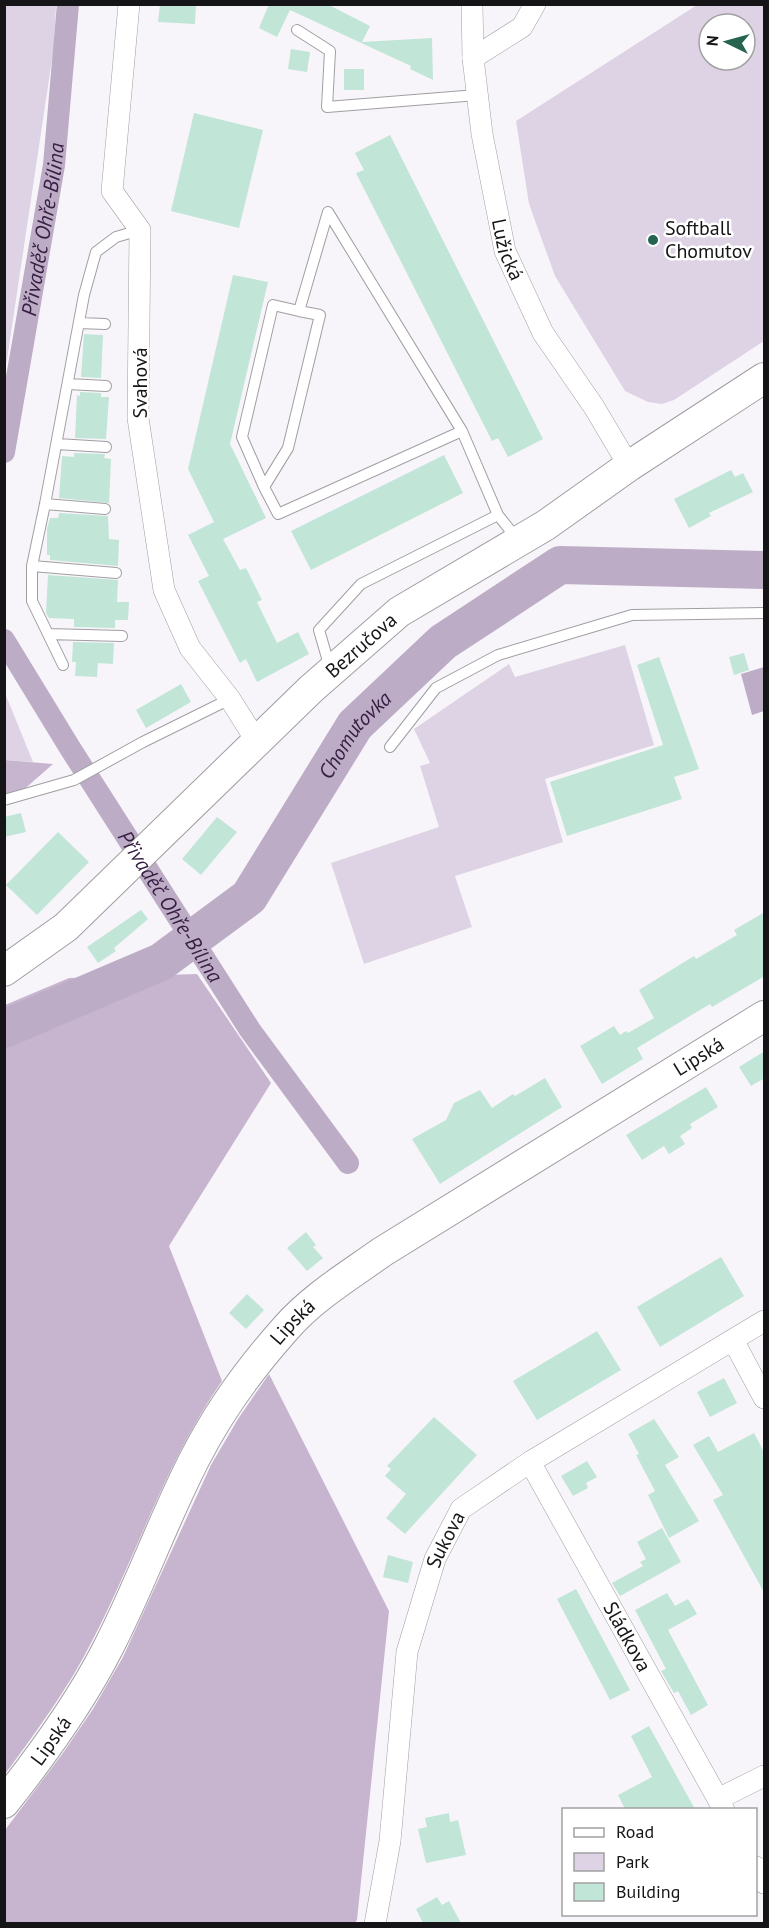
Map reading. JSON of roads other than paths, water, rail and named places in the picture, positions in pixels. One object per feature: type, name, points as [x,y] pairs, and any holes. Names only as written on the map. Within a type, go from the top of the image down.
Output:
[{"type":"street","points":[[129,4],[112,191],[140,230]]},
{"type":"street","name":"Lužická","points":[[472,4],[473,58],[482,134],[505,250],[543,333],[594,407],[629,466]]},
{"type":"street","points":[[473,58],[522,27],[535,4]]},
{"type":"street","name":"Svahová","points":[[140,230],[138,418],[164,590],[190,648],[230,699],[257,742]]},
{"type":"street","name":"Bezručova","points":[[4,970],[66,927],[330,671],[399,612],[546,525],[629,466],[765,378]]},
{"type":"street","name":"Lipská","points":[[4,1803],[72,1708],[108,1649],[195,1457],[223,1410],[255,1365],[288,1326],[332,1287],[382,1252],[765,1016]]},
{"type":"street","name":"Sukova","points":[[375,1923],[390,1840],[407,1653],[435,1559],[461,1509],[530,1462],[765,1321]]},
{"type":"street","points":[[733,1340],[765,1398]]},
{"type":"street","name":"Sládkova","points":[[530,1462],[721,1804]]},
{"type":"street","points":[[721,1804],[765,1776]]},
{"type":"street","points":[[757,1869],[765,1883]]},
{"type":"lane","points":[[297,30],[330,51],[327,107],[477,95]]},
{"type":"lane","points":[[299,311],[328,212],[462,431],[498,515],[518,540]]},
{"type":"lane","points":[[63,665],[32,601],[32,566],[84,295],[96,252],[116,237],[140,230]]},
{"type":"lane","points":[[264,487],[288,448],[320,315],[273,305],[242,437],[264,487],[278,514],[462,431]]},
{"type":"lane","points":[[79,323],[105,324]]},
{"type":"lane","points":[[68,384],[106,386]]},
{"type":"lane","points":[[57,444],[106,447]]},
{"type":"lane","points":[[45,504],[105,509]]},
{"type":"lane","points":[[330,671],[319,630],[361,584],[498,515]]},
{"type":"lane","points":[[32,566],[116,573]]},
{"type":"lane","points":[[390,747],[436,688],[498,655],[632,615],[765,614]]},
{"type":"lane","points":[[48,634],[122,636]]},
{"type":"lane","points":[[4,801],[74,780],[143,742],[230,699]]},
{"type":"waterway","name":"Přivaděč Ohře-Bílina","points":[[4,452],[54,165],[68,4]]},
{"type":"waterway","name":"Chomutovka","points":[[4,1029],[161,962],[249,897],[355,725],[443,642],[560,565],[764,570]]},
{"type":"waterway","name":"Přivaděč Ohře-Bílina","points":[[4,640],[250,1030],[348,1163]]},
{"type":"place","name":"Softball Chomutov","points":[[653,240]]}]
